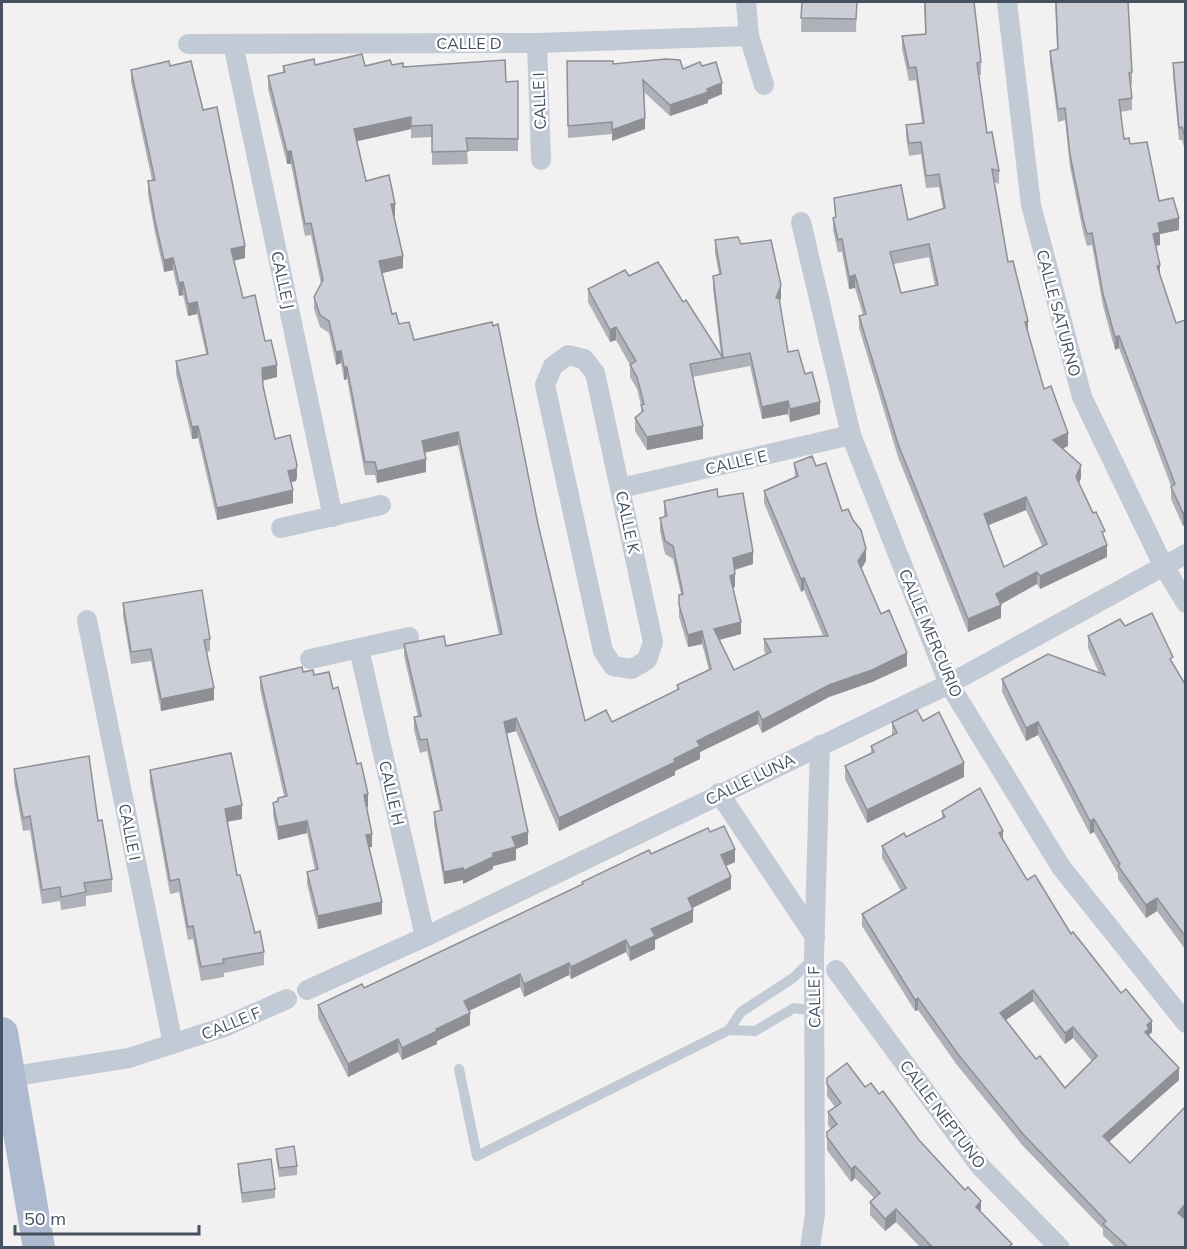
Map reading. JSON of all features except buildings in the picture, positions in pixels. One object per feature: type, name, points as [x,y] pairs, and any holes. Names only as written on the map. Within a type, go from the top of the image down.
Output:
[{"type":"main road","points":[[2,1033],[5,1078],[39,1248]]},
{"type":"street","points":[[746,2],[749,36],[764,85]]},
{"type":"street","name":"CALLE SATURNO","points":[[1006,2],[1031,205],[1082,397],[1163,565],[1185,603]]},
{"type":"street","name":"CALLE D","points":[[188,44],[537,43],[749,36]]},
{"type":"street","name":"CALLE I","points":[[537,43],[542,160]]},
{"type":"street","name":"CALLE J","points":[[233,44],[333,516]]},
{"type":"street","name":"CALLE MERCURIO","points":[[801,222],[851,435],[950,684],[1061,867],[1185,1023]]},
{"type":"street","name":"CALLE K","points":[[568,355],[584,359],[596,373],[621,488],[653,642],[647,660],[632,669],[613,666],[603,651],[545,385],[553,366],[568,355]]},
{"type":"street","name":"CALLE E","points":[[621,488],[851,435]]},
{"type":"street","points":[[281,528],[381,505]]},
{"type":"street","name":"CALLE LUNA","points":[[307,990],[425,937],[719,793],[950,684],[1185,554]]},
{"type":"street","name":"CALLE I","points":[[87,620],[173,1044]]},
{"type":"street","points":[[310,659],[409,637]]},
{"type":"street","name":"CALLE H","points":[[359,648],[425,937]]},
{"type":"street","name":"CALLE F","points":[[810,1248],[815,1214],[814,958],[819,745]]},
{"type":"street","points":[[719,793],[815,937]]},
{"type":"street","name":"CALLE NEPTUNO","points":[[836,970],[980,1166],[1060,1248]]},
{"type":"street","name":"CALLE F","points":[[5,1078],[129,1058],[224,1027],[287,999]]},
{"type":"lane","points":[[729,1030],[741,1012],[794,978],[814,958]]},
{"type":"lane","points":[[459,1069],[477,1156],[729,1030],[755,1031],[794,1008],[815,1011]]}]
